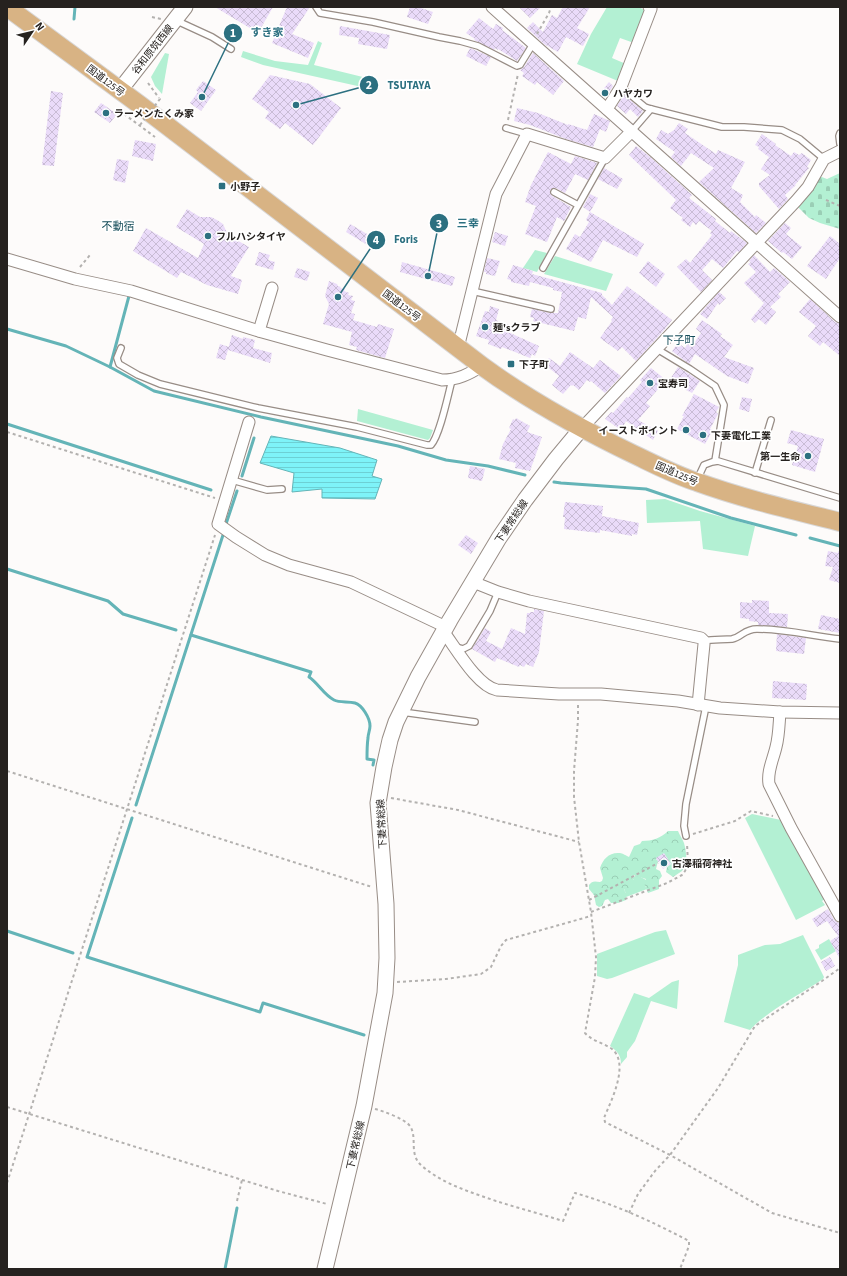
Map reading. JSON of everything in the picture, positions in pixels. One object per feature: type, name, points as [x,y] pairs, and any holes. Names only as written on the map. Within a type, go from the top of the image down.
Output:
[{"type":"highway","name":"国道125号","points":[[7,7],[120,90],[458,348],[525,396],[581,429],[696,482],[768,504],[840,522]]},
{"type":"main road","name":"谷和原筑西線","points":[[120,90],[169,20],[185,7]]},
{"type":"main road","name":"下妻常総線","points":[[325,1269],[364,1106],[386,982],[387,958],[385,891],[378,803],[388,749],[396,722],[444,629],[515,512],[581,429]]},
{"type":"street","points":[[492,7],[840,317]]},
{"type":"street","points":[[608,109],[621,87],[651,8]]},
{"type":"street","points":[[458,348],[496,194],[527,134],[604,158],[632,131]]},
{"type":"street","points":[[581,429],[808,187],[824,159],[840,151]]},
{"type":"street","points":[[7,259],[75,279],[131,292],[364,361],[442,380],[452,380],[468,375],[482,366]]},
{"type":"street","points":[[259,331],[272,288]]},
{"type":"street","points":[[249,422],[218,524],[264,555],[351,582],[444,629],[472,670],[491,689],[559,694],[602,694],[780,712],[840,713]]},
{"type":"street","points":[[473,582],[498,592],[561,608],[697,637],[704,641],[702,705]]},
{"type":"street","points":[[780,712],[777,746],[768,778],[771,790],[840,916]]},
{"type":"lane","points":[[316,7],[320,13],[373,22],[478,46],[517,66],[520,65],[534,44]]},
{"type":"lane","points":[[169,20],[212,37],[231,49]]},
{"type":"lane","points":[[621,87],[651,109],[722,127],[782,130],[800,139],[824,159]]},
{"type":"lane","points":[[632,131],[651,109]]},
{"type":"lane","points":[[506,128],[527,134]]},
{"type":"lane","points":[[840,133],[840,144]]},
{"type":"lane","points":[[543,268],[604,158]]},
{"type":"lane","points":[[554,192],[578,205]]},
{"type":"lane","points":[[472,291],[551,309]]},
{"type":"lane","points":[[121,348],[117,358],[120,364],[138,375],[160,384],[258,408],[357,427],[427,445],[431,445],[433,443],[438,433],[452,380]]},
{"type":"lane","points":[[657,349],[715,386],[724,405],[715,462]]},
{"type":"lane","points":[[755,473],[771,420]]},
{"type":"lane","points":[[696,482],[704,466],[718,461],[840,498]]},
{"type":"lane","points":[[232,480],[267,490],[282,489]]},
{"type":"lane","points":[[455,647],[463,649],[469,646],[490,611],[498,592]]},
{"type":"lane","points":[[704,641],[712,639],[733,639],[745,631],[757,629],[779,630],[840,639]]},
{"type":"lane","points":[[686,836],[684,826],[686,804],[702,705]]},
{"type":"lane","points":[[401,711],[475,722]]},
{"type":"path","points":[[534,44],[535,38],[550,13],[551,7]]},
{"type":"path","points":[[152,17],[169,20]]},
{"type":"path","points":[[506,128],[520,65]]},
{"type":"path","points":[[140,125],[160,99],[148,82]]},
{"type":"path","points":[[124,114],[155,137]]},
{"type":"path","points":[[826,200],[840,206]]},
{"type":"path","points":[[80,267],[90,255]]},
{"type":"path","points":[[7,432],[226,501]]},
{"type":"path","points":[[7,1183],[218,524]]},
{"type":"path","points":[[578,694],[574,804],[591,912],[596,971],[585,1033],[590,1038],[616,1053],[619,1063],[617,1080],[604,1122],[670,1155],[772,1213],[840,1233]]},
{"type":"path","points":[[7,771],[385,891]]},
{"type":"path","points":[[379,795],[458,810],[579,842]]},
{"type":"path","points":[[591,912],[667,883],[682,875],[688,864],[686,836],[735,822],[751,811],[786,819]]},
{"type":"path","points":[[588,900],[658,863]]},
{"type":"path","points":[[386,982],[446,979],[481,974],[491,967],[500,946],[506,940],[591,916]]},
{"type":"path","points":[[629,1213],[638,1194],[655,1171],[670,1155],[718,1088],[755,1026],[840,968]]},
{"type":"path","points":[[364,1106],[379,1110],[408,1124],[412,1131],[413,1152],[421,1165],[447,1182],[463,1190],[563,1221],[575,1193],[595,1199],[689,1241],[689,1246],[680,1269]]},
{"type":"path","points":[[7,1107],[278,1191],[340,1207]]},
{"type":"path","points":[[237,1201],[242,1180]]},
{"type":"green space","points":[[607,7],[639,7],[646,11],[634,43],[620,38],[612,58],[626,64],[618,81],[577,64],[591,34]]},
{"type":"green space","points":[[318,41],[322,43],[314,65],[375,80],[371,89],[263,65],[241,57],[243,51],[275,61],[308,65]]},
{"type":"green space","points":[[165,53],[169,54],[162,94],[155,86],[151,77]]},
{"type":"green space","points":[[840,173],[840,229],[809,218],[798,207],[819,176],[827,179]]},
{"type":"green space","points":[[535,250],[547,253],[537,272],[523,268]]},
{"type":"green space","points":[[555,256],[613,274],[606,291],[544,274]]},
{"type":"green space","points":[[358,409],[433,430],[428,440],[357,421]]},
{"type":"green space","points":[[665,499],[700,511],[755,526],[748,556],[703,549],[700,521],[647,523],[646,500]]},
{"type":"green space","points":[[752,814],[781,820],[826,898],[822,901],[825,905],[796,920],[745,818]]},
{"type":"green space","points":[[668,831],[678,831],[684,843],[687,863],[682,871],[673,877],[666,872],[667,867],[671,864],[664,854],[656,859],[658,861],[656,869],[660,871],[662,876],[659,880],[659,889],[648,893],[644,883],[646,879],[633,875],[632,878],[634,880],[634,885],[628,890],[624,890],[626,893],[626,900],[618,903],[611,903],[608,899],[605,900],[602,906],[599,907],[596,905],[594,895],[589,889],[589,885],[593,882],[602,881],[603,878],[600,868],[605,859],[616,853],[621,853],[629,857],[634,846],[640,844],[642,841],[653,840]]},
{"type":"green space","points":[[637,875],[646,880],[645,886],[647,889],[626,897],[624,890],[634,880],[632,878]]},
{"type":"green space","points":[[666,930],[675,954],[612,978],[607,979],[597,976],[597,954],[655,932]]},
{"type":"green space","points":[[803,935],[824,977],[823,979],[775,1009],[750,1030],[724,1022],[738,965],[738,955],[765,945],[780,944]]},
{"type":"green space","points":[[829,939],[836,951],[821,960],[815,950],[819,948],[819,945]]},
{"type":"green space","points":[[679,980],[677,1009],[651,1001],[635,1041],[627,1052],[627,1057],[621,1064],[618,1054],[610,1046],[634,993],[649,998],[672,982]]},
{"type":"water","points":[[271,436],[340,448],[377,460],[372,476],[382,479],[375,499],[322,498],[322,489],[292,492],[294,473],[260,463]]},
{"type":"building","points":[[215,7],[273,7],[258,33]]},
{"type":"building","points":[[287,7],[310,7],[292,34],[314,43],[308,58],[272,43]]},
{"type":"building","points":[[410,7],[418,7],[433,12],[428,24],[407,17]]},
{"type":"building","points":[[519,7],[541,7],[530,18]]},
{"type":"building","points":[[563,7],[590,7],[577,28],[589,34],[583,46],[566,37],[558,52],[544,44],[527,28],[533,22],[543,32],[552,15],[557,18]]},
{"type":"building","points":[[479,18],[493,29],[496,24],[503,28],[502,30],[526,48],[517,61],[498,49],[495,48],[494,50],[474,40],[475,39],[466,33]]},
{"type":"building","points":[[340,26],[390,35],[387,49],[358,44],[359,38],[339,35]]},
{"type":"building","points":[[470,48],[491,57],[486,66],[466,56]]},
{"type":"building","points":[[533,53],[564,81],[553,95],[537,82],[535,85],[522,76],[524,73],[520,70],[524,67]]},
{"type":"building","points":[[270,75],[310,84],[341,108],[313,145],[285,123],[280,129],[265,118],[269,112],[252,99]]},
{"type":"building","points":[[203,81],[216,90],[201,111],[190,103],[198,92],[196,90]]},
{"type":"building","points":[[609,82],[613,86],[606,97],[601,92]]},
{"type":"building","points":[[51,91],[63,93],[54,166],[42,165]]},
{"type":"building","points":[[624,95],[643,111],[638,117],[630,109],[626,114],[617,106]]},
{"type":"building","points":[[101,103],[117,114],[110,123],[94,112]]},
{"type":"building","points":[[517,108],[538,113],[568,125],[587,130],[594,114],[610,121],[606,132],[600,129],[593,147],[566,139],[530,125],[514,121]]},
{"type":"building","points":[[679,123],[688,129],[685,133],[716,154],[718,150],[745,162],[731,188],[743,195],[740,202],[755,217],[756,215],[766,223],[756,233],[699,182],[714,168],[691,153],[681,166],[671,157],[675,152],[656,139],[661,130],[668,134],[674,130]]},
{"type":"building","points":[[762,134],[791,156],[794,152],[799,155],[802,153],[811,160],[807,167],[809,168],[796,185],[785,195],[788,199],[779,209],[759,186],[759,183],[770,175],[761,169],[769,157],[755,145]]},
{"type":"building","points":[[135,140],[156,144],[153,161],[132,156]]},
{"type":"building","points":[[636,146],[692,195],[689,198],[716,219],[715,221],[730,233],[731,231],[747,243],[739,252],[737,251],[723,268],[712,259],[702,270],[712,280],[701,292],[677,267],[686,259],[690,263],[712,235],[710,233],[712,231],[699,221],[696,225],[693,222],[690,227],[681,220],[683,218],[670,208],[676,200],[629,155]]},
{"type":"building","points":[[548,152],[571,164],[575,156],[597,163],[588,180],[575,174],[565,193],[556,188],[550,190],[552,196],[571,207],[564,221],[557,217],[547,242],[525,234],[536,206],[525,202],[531,185]]},
{"type":"building","points":[[117,159],[129,161],[125,183],[113,180]]},
{"type":"building","points":[[604,168],[623,179],[617,189],[598,179]]},
{"type":"building","points":[[590,194],[598,198],[590,212],[583,207]]},
{"type":"building","points":[[187,209],[200,217],[211,217],[217,220],[223,224],[228,235],[249,247],[231,276],[242,280],[238,294],[207,285],[181,272],[177,278],[133,251],[146,228],[198,258],[204,244],[176,227]]},
{"type":"building","points":[[590,212],[644,244],[637,257],[603,240],[591,262],[566,249],[575,234],[580,237],[589,222],[586,220]]},
{"type":"building","points":[[785,223],[791,228],[786,234],[802,247],[792,259],[768,241]]},
{"type":"building","points":[[350,224],[379,241],[374,249],[346,232]]},
{"type":"building","points":[[495,232],[508,236],[505,246],[492,242]]},
{"type":"building","points":[[830,236],[840,244],[840,258],[826,279],[807,266]]},
{"type":"building","points":[[259,252],[270,255],[268,260],[275,262],[273,270],[255,265]]},
{"type":"building","points":[[754,255],[770,272],[774,268],[790,282],[778,294],[781,297],[770,307],[776,312],[766,325],[759,319],[755,323],[751,319],[764,303],[744,283],[756,272],[748,264],[751,262],[749,261]]},
{"type":"building","points":[[487,258],[500,261],[495,276],[484,272]]},
{"type":"building","points":[[648,261],[665,274],[656,287],[639,273]]},
{"type":"building","points":[[402,262],[455,277],[452,286],[400,272]]},
{"type":"building","points":[[513,265],[533,271],[532,274],[602,293],[602,295],[612,305],[627,286],[672,320],[636,361],[622,347],[618,351],[600,338],[612,321],[611,320],[613,317],[591,297],[586,319],[578,317],[574,331],[533,321],[534,318],[530,317],[532,309],[550,313],[558,313],[562,292],[530,282],[529,286],[511,282],[511,280],[507,279]]},
{"type":"building","points":[[297,268],[310,272],[307,281],[294,277]]},
{"type":"building","points":[[329,281],[337,284],[341,287],[340,288],[345,289],[344,291],[349,293],[348,295],[353,296],[351,300],[355,301],[351,313],[355,314],[353,320],[377,327],[378,324],[394,329],[385,358],[356,350],[357,347],[349,345],[352,332],[323,324],[329,304],[325,296]]},
{"type":"building","points":[[719,292],[726,298],[719,305],[718,303],[707,319],[700,314]]},
{"type":"building","points":[[810,299],[835,322],[840,324],[840,356],[823,342],[820,346],[808,336],[816,326],[799,312]]},
{"type":"building","points":[[490,306],[499,309],[496,320],[510,325],[508,332],[539,346],[535,356],[532,354],[530,358],[502,347],[501,349],[488,344],[489,340],[476,336],[485,311],[489,312]]},
{"type":"building","points":[[702,320],[722,334],[720,336],[733,345],[724,357],[754,368],[748,384],[727,376],[695,354],[689,364],[672,351],[678,343],[685,348],[688,343],[692,346],[701,333],[696,329]]},
{"type":"building","points":[[232,335],[243,339],[243,337],[255,340],[253,348],[272,353],[270,363],[228,350],[225,360],[216,358],[220,344],[229,347]]},
{"type":"building","points":[[570,352],[593,368],[600,360],[621,376],[605,393],[591,381],[590,382],[587,380],[579,390],[571,385],[563,394],[552,385],[559,376],[544,364],[549,358],[560,366]]},
{"type":"building","points":[[678,367],[700,381],[692,393],[669,381]]},
{"type":"building","points":[[651,368],[666,380],[646,403],[650,406],[638,420],[658,431],[653,440],[626,421],[621,430],[605,419],[611,412],[613,413],[627,397],[628,398],[642,382],[640,380]]},
{"type":"building","points":[[694,394],[719,407],[716,412],[718,414],[710,429],[713,430],[705,444],[677,429]]},
{"type":"building","points":[[742,397],[752,399],[749,412],[739,409]]},
{"type":"building","points":[[516,418],[530,426],[527,432],[542,437],[530,471],[515,468],[516,463],[499,459],[503,444],[511,429],[509,428],[513,419],[515,420]]},
{"type":"building","points":[[791,430],[824,439],[815,472],[792,465],[798,446],[787,443]]},
{"type":"building","points":[[470,466],[485,469],[482,481],[468,478]]},
{"type":"building","points":[[565,502],[603,506],[602,516],[639,523],[637,535],[632,534],[632,536],[600,530],[600,533],[564,529],[565,517],[563,517]]},
{"type":"building","points":[[466,535],[478,543],[471,554],[458,545]]},
{"type":"building","points":[[828,551],[840,552],[840,583],[829,580],[833,567],[825,566]]},
{"type":"building","points":[[752,600],[769,601],[769,613],[788,614],[787,627],[758,625],[758,622],[740,618],[740,602],[752,603]]},
{"type":"building","points":[[534,609],[544,611],[539,652],[533,667],[526,664],[524,667],[520,665],[519,667],[497,658],[495,662],[472,649],[485,628],[491,632],[486,641],[502,649],[511,628],[525,634],[527,613],[534,612]]},
{"type":"building","points":[[821,615],[840,619],[840,633],[818,629]]},
{"type":"building","points":[[777,634],[806,638],[804,654],[776,651]]},
{"type":"building","points":[[773,681],[807,684],[806,700],[772,698]]},
{"type":"building","name":"古澤稲荷神社","points":[[664,853],[671,864],[663,869],[656,858]]},
{"type":"building","points":[[828,909],[834,920],[840,924],[840,959],[830,941],[838,936],[827,921],[817,927],[812,919]]},
{"type":"building","points":[[830,957],[835,966],[826,971],[821,962]]},
{"type":"waterway","points":[[74,19],[75,7]]},
{"type":"waterway","points":[[110,367],[129,296]]},
{"type":"waterway","points":[[7,329],[66,346],[110,367],[154,391],[261,417],[398,446],[446,460],[488,466],[525,475]]},
{"type":"waterway","points":[[7,424],[211,490]]},
{"type":"waterway","points":[[242,476],[254,438]]},
{"type":"waterway","points":[[554,482],[646,489],[731,518],[796,535]]},
{"type":"waterway","points":[[226,524],[237,491]]},
{"type":"waterway","points":[[136,805],[223,535]]},
{"type":"waterway","points":[[810,538],[840,546]]},
{"type":"waterway","points":[[7,569],[108,601],[123,614],[176,630]]},
{"type":"waterway","points":[[191,635],[311,672],[309,677],[330,698],[336,701],[358,704],[365,712],[370,723],[367,743],[367,759],[374,760],[373,765]]},
{"type":"waterway","points":[[132,818],[87,957],[260,1012],[263,1003],[364,1035]]},
{"type":"waterway","points":[[7,931],[73,953]]},
{"type":"waterway","points":[[225,1269],[237,1208]]},
{"type":"place","name":"ハヤカワ","points":[[605,93]]},
{"type":"place","name":"すき家","points":[[202,97]]},
{"type":"place","name":"TSUTAYA","points":[[296,105]]},
{"type":"place","name":"ラーメンたくみ家","points":[[106,113]]},
{"type":"place","name":"小野子","points":[[222,186]]},
{"type":"place","name":"フルハシタイヤ","points":[[208,236]]},
{"type":"place","name":"三幸","points":[[428,276]]},
{"type":"place","name":"Foris","points":[[338,297]]},
{"type":"place","name":"麺'sクラブ","points":[[485,327]]},
{"type":"place","name":"下子町","points":[[511,364]]},
{"type":"place","name":"宝寿司","points":[[650,383]]},
{"type":"place","name":"イーストポイント","points":[[686,430]]},
{"type":"place","name":"下妻電化工業","points":[[703,435]]},
{"type":"place","name":"第一生命","points":[[808,456]]},
{"type":"place","name":"古澤稲荷神社","points":[[664,863]]},
{"type":"district","name":"不動宿","points":[[118,226]]},
{"type":"district","name":"下子町","points":[[679,340]]}]
